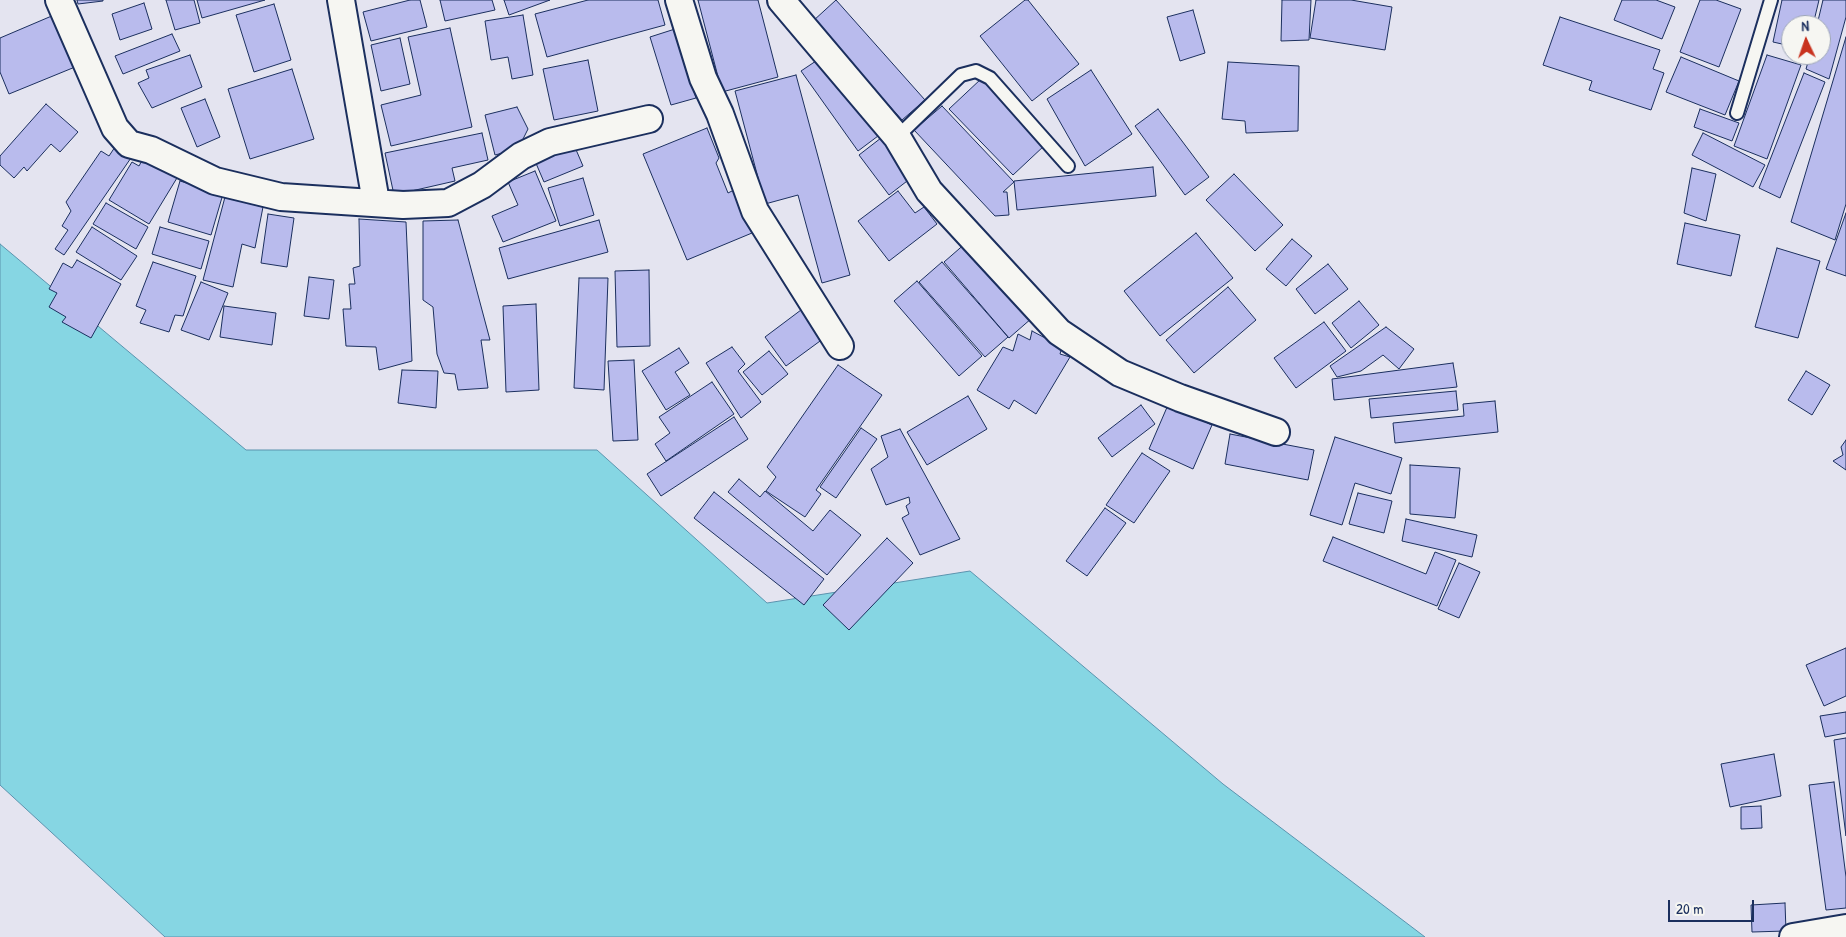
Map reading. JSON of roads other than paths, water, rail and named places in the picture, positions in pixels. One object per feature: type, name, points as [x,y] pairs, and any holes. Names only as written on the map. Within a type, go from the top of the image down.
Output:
[{"type":"street","points":[[59,0],[115,128],[129,144],[151,150],[215,181],[281,197],[403,205],[448,203],[482,185],[521,156],[550,142],[649,118]]},
{"type":"street","points":[[341,0],[376,202]]},
{"type":"street","points":[[678,0],[703,78],[720,114],[755,211],[840,346]]},
{"type":"street","points":[[781,0],[898,137],[929,191],[1059,332],[1120,373],[1180,398],[1276,432]]},
{"type":"street","points":[[1793,937],[1846,928]]},
{"type":"lane","points":[[1736,113],[1771,0]]},
{"type":"lane","points":[[898,137],[961,75],[976,71],[990,78],[1068,166]]},
{"type":"water","points":[[0,244],[246,450],[597,450],[767,603],[970,571],[1223,784],[1425,937],[165,937],[0,785]]}]
